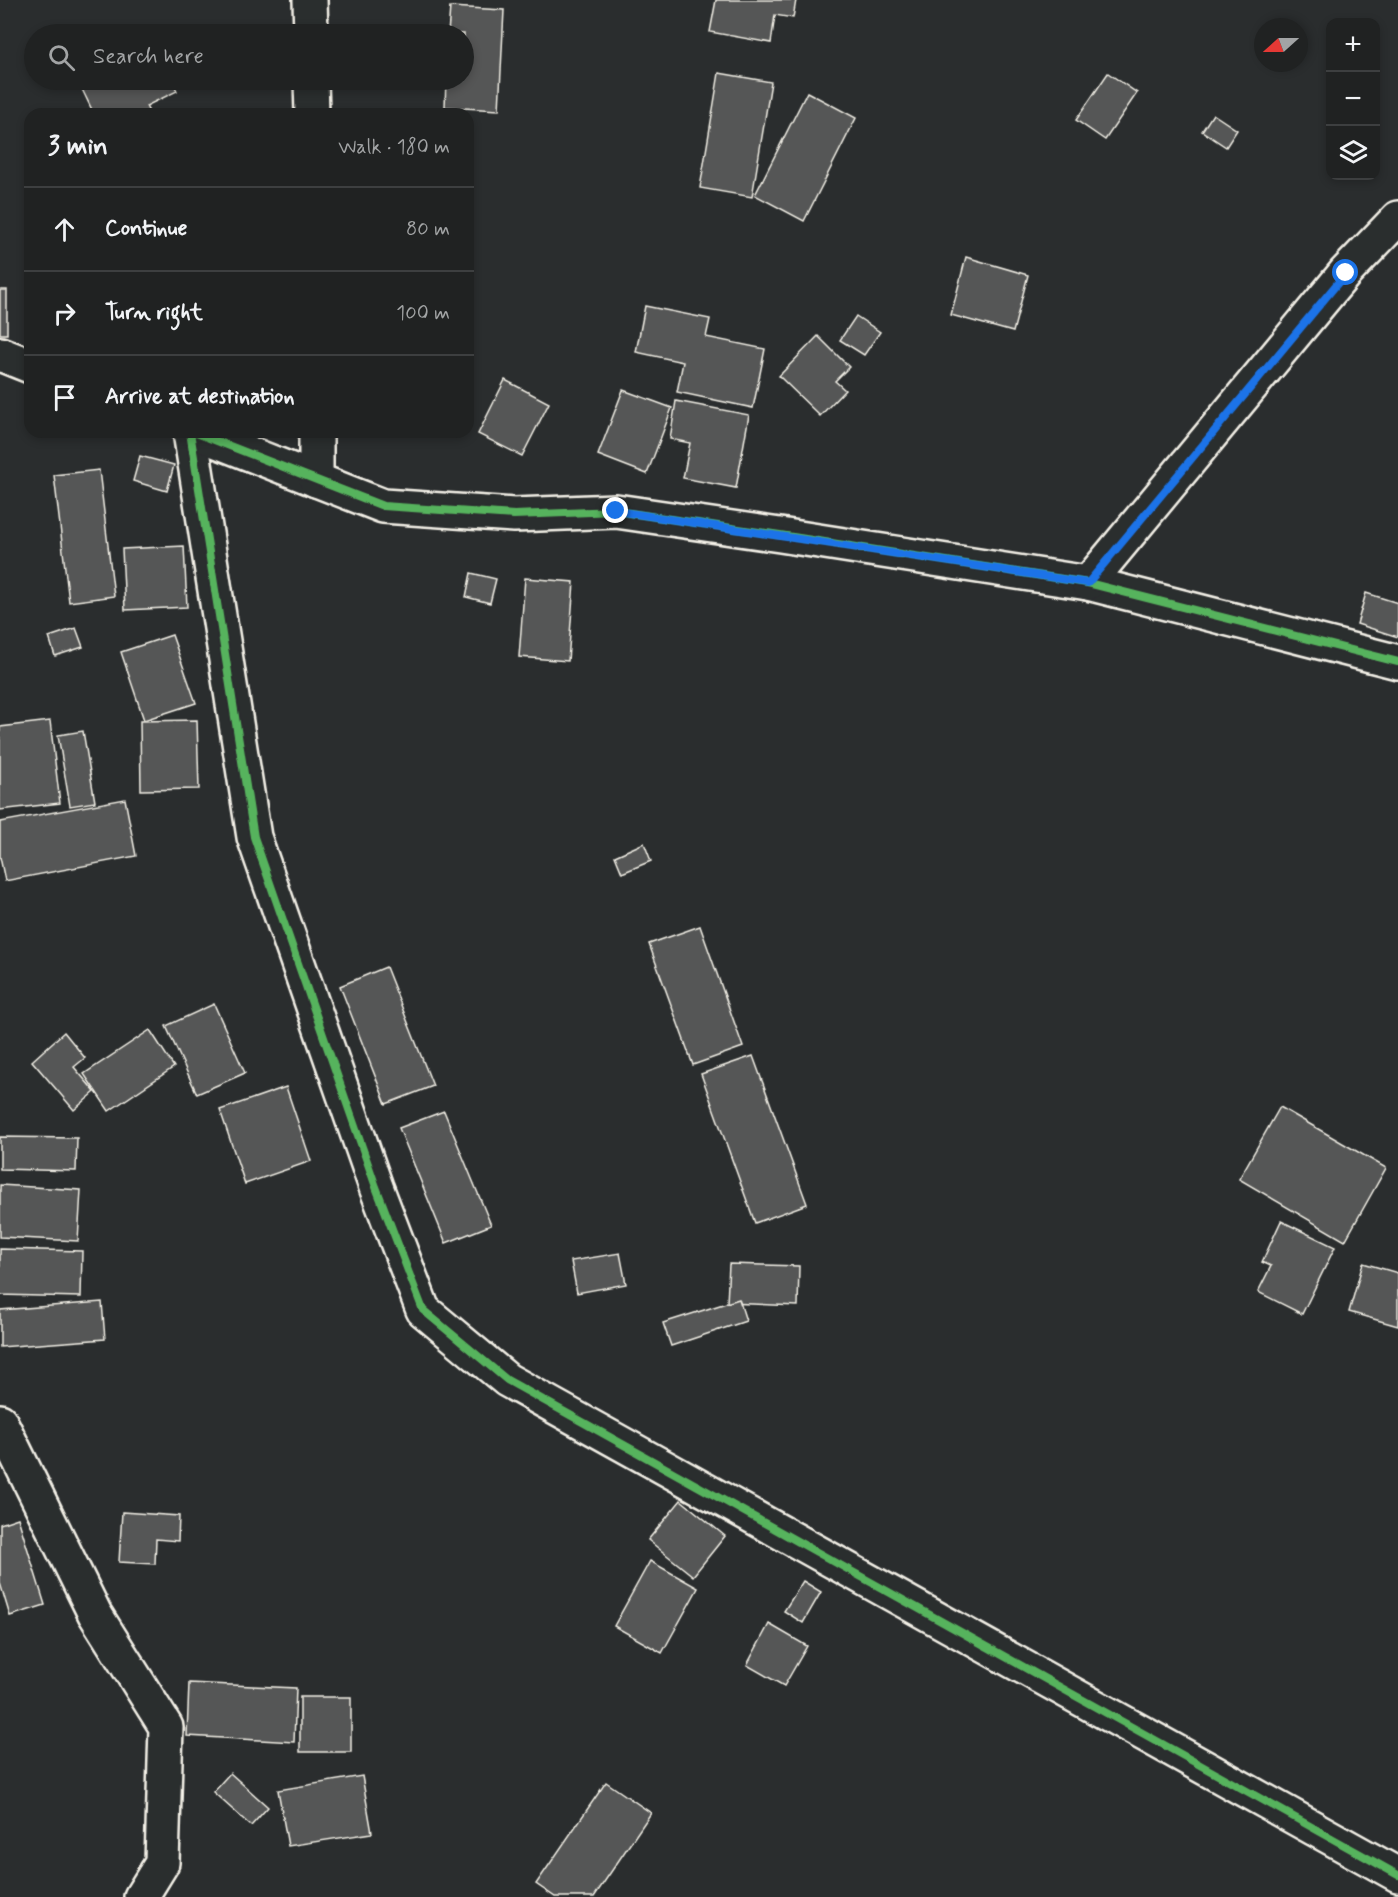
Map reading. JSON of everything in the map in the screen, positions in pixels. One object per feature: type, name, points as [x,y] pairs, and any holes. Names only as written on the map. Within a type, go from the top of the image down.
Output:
[{"type":"street","points":[[310,0],[311,24]]},
{"type":"street","points":[[311,90],[312,108]]},
{"type":"street","points":[[1088,583],[1338,282],[1398,218]]},
{"type":"street","points":[[0,354],[24,364]]},
{"type":"street","points":[[193,438],[254,837],[372,1175],[423,1310],[507,1380],[1398,1875]]},
{"type":"street","points":[[208,438],[383,506],[514,515],[616,511],[1088,583],[1398,662]]},
{"type":"street","points":[[316,438],[316,480]]},
{"type":"street","points":[[0,1421],[95,1614],[166,1727],[162,1863],[141,1897]]},
{"type":"building","points":[[716,0],[796,0],[793,18],[775,15],[771,43],[710,32]]},
{"type":"building","points":[[450,7],[504,10],[499,110],[445,107],[446,90],[474,90],[474,24],[449,24]]},
{"type":"building","points":[[719,73],[771,82],[752,197],[700,188]]},
{"type":"building","points":[[1108,73],[1137,93],[1105,140],[1076,120]]},
{"type":"building","points":[[82,90],[177,91],[146,106],[147,108],[91,108]]},
{"type":"building","points":[[807,92],[856,118],[804,221],[755,195]]},
{"type":"building","points":[[1213,114],[1237,130],[1226,147],[1202,131]]},
{"type":"building","points":[[966,257],[1028,275],[1013,332],[951,315]]},
{"type":"building","points":[[0,290],[7,290],[7,334],[0,334]]},
{"type":"building","points":[[645,306],[710,319],[706,337],[765,349],[753,408],[677,392],[683,362],[636,352]]},
{"type":"building","points":[[856,316],[880,332],[864,355],[840,340]]},
{"type":"building","points":[[818,336],[849,367],[835,381],[845,390],[820,416],[779,376]]},
{"type":"building","points":[[505,380],[549,403],[522,456],[478,434]]},
{"type":"building","points":[[623,390],[672,408],[647,474],[598,455]]},
{"type":"building","points":[[676,401],[749,415],[736,488],[683,478],[690,443],[670,439]]},
{"type":"building","points":[[140,456],[174,465],[167,491],[133,481]]},
{"type":"building","points":[[99,470],[114,596],[69,602],[54,475]]},
{"type":"building","points":[[184,546],[187,607],[125,610],[122,549]]},
{"type":"building","points":[[471,573],[496,579],[490,603],[466,597]]},
{"type":"building","points":[[525,578],[574,582],[568,661],[519,657]]},
{"type":"building","points":[[1366,593],[1398,603],[1398,637],[1357,624]]},
{"type":"building","points":[[76,628],[83,647],[55,656],[49,637]]},
{"type":"building","points":[[172,635],[196,703],[144,720],[121,652]]},
{"type":"building","points":[[197,720],[199,789],[141,790],[140,721]]},
{"type":"building","points":[[50,721],[60,803],[0,810],[0,727]]},
{"type":"building","points":[[83,731],[95,802],[70,806],[58,735]]},
{"type":"building","points":[[125,799],[136,856],[5,881],[0,857],[0,822]]},
{"type":"building","points":[[644,843],[651,861],[622,873],[615,856]]},
{"type":"building","points":[[700,926],[743,1047],[693,1065],[649,944]]},
{"type":"building","points":[[386,967],[433,1086],[386,1104],[340,986]]},
{"type":"building","points":[[214,1004],[245,1073],[197,1094],[166,1026]]},
{"type":"building","points":[[150,1030],[174,1067],[109,1111],[84,1074]]},
{"type":"building","points":[[64,1032],[85,1058],[74,1067],[95,1092],[74,1110],[32,1061]]},
{"type":"building","points":[[753,1056],[807,1204],[755,1223],[701,1074]]},
{"type":"building","points":[[286,1087],[311,1161],[245,1184],[220,1110]]},
{"type":"building","points":[[1280,1107],[1386,1168],[1345,1241],[1239,1179]]},
{"type":"building","points":[[444,1111],[491,1225],[446,1243],[399,1128]]},
{"type":"building","points":[[0,1137],[77,1138],[76,1171],[0,1169]]},
{"type":"building","points":[[0,1185],[81,1190],[78,1241],[0,1237]]},
{"type":"building","points":[[1281,1221],[1335,1247],[1302,1314],[1258,1292],[1271,1266],[1262,1262]]},
{"type":"building","points":[[0,1249],[82,1251],[81,1297],[0,1295]]},
{"type":"building","points":[[620,1253],[626,1284],[577,1293],[571,1261]]},
{"type":"building","points":[[1363,1263],[1398,1273],[1398,1326],[1349,1312]]},
{"type":"building","points":[[729,1264],[799,1266],[798,1306],[727,1303]]},
{"type":"building","points":[[739,1299],[746,1321],[671,1346],[663,1323]]},
{"type":"building","points":[[102,1302],[105,1339],[0,1347],[0,1310]]},
{"type":"building","points":[[681,1500],[725,1536],[693,1576],[648,1540]]},
{"type":"building","points":[[122,1512],[179,1516],[178,1541],[156,1539],[155,1564],[119,1562]]},
{"type":"building","points":[[18,1518],[45,1605],[10,1616],[0,1583],[0,1524]]},
{"type":"building","points":[[650,1561],[698,1588],[662,1653],[614,1626]]},
{"type":"building","points":[[803,1581],[821,1592],[803,1623],[784,1611]]},
{"type":"building","points":[[769,1624],[807,1646],[784,1686],[747,1665]]},
{"type":"building","points":[[189,1683],[296,1688],[294,1742],[187,1736]]},
{"type":"building","points":[[300,1697],[351,1697],[351,1752],[300,1752]]},
{"type":"building","points":[[230,1773],[268,1807],[251,1826],[213,1792]]},
{"type":"building","points":[[362,1776],[372,1833],[288,1846],[278,1790]]},
{"type":"building","points":[[606,1782],[651,1813],[594,1897],[555,1897],[536,1884]]},
{"type":"cycle path","points":[[191,438],[254,837],[376,1187],[423,1310],[507,1380],[1398,1875]]},
{"type":"cycle path","points":[[209,438],[383,506],[514,515],[616,511],[780,535],[1088,583],[1398,662]]},
{"type":"route","points":[[616,511],[1088,583],[1346,273]]}]
